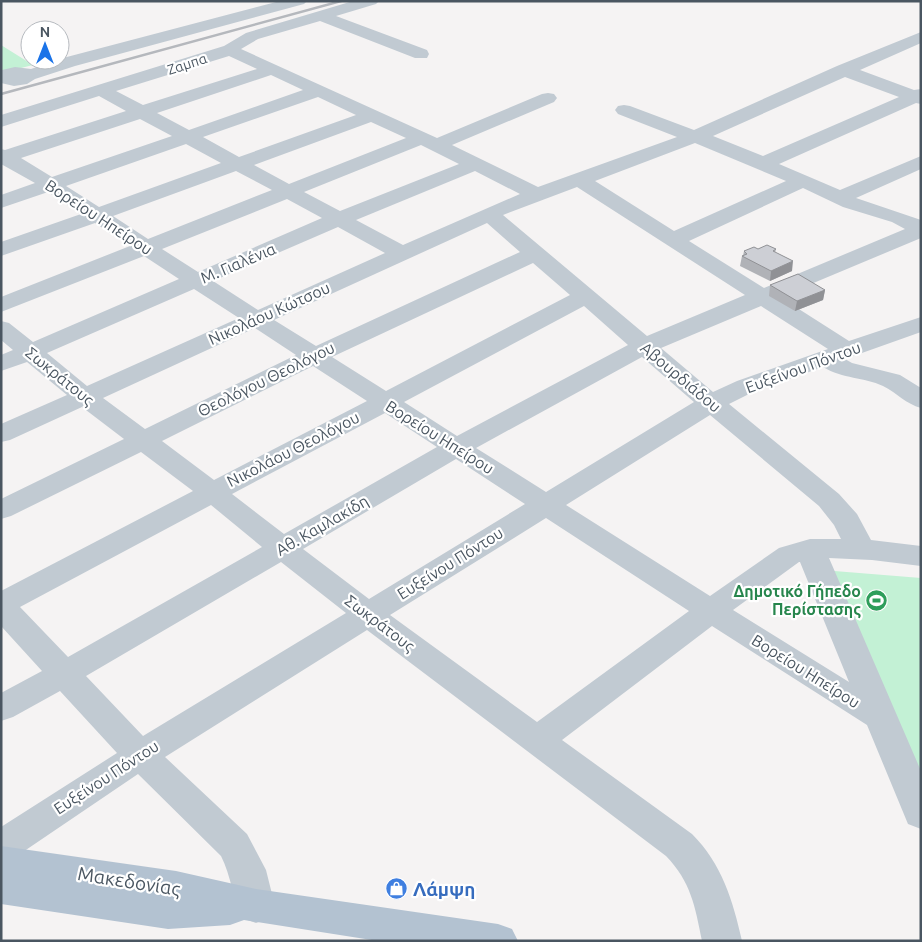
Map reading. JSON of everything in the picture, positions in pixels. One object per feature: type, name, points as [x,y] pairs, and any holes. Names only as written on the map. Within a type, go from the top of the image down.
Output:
[{"type":"main road","name":"Μακεδονίας","points":[[1,862],[176,887],[256,906],[498,941]]},
{"type":"main road","name":"Μακεδονίας","points":[[1,888],[168,912],[256,906]]},
{"type":"street","points":[[11,77],[299,1]]},
{"type":"street","name":"Ζαμπα","points":[[1,122],[230,50],[252,36],[371,1]]},
{"type":"street","points":[[321,16],[421,54]]},
{"type":"street","name":"Νικολάου Κώτσου","points":[[1,434],[489,214],[537,194],[694,137],[921,37]]},
{"type":"street","points":[[230,50],[372,114],[537,194]]},
{"type":"street","points":[[2,156],[272,69]]},
{"type":"street","points":[[843,70],[919,97]]},
{"type":"street","points":[[1,202],[188,138],[320,90]]},
{"type":"street","points":[[103,91],[402,253]]},
{"type":"street","points":[[764,163],[919,97]]},
{"type":"street","points":[[1,305],[291,192],[548,98]]},
{"type":"street","points":[[624,110],[694,137],[708,140],[840,197],[850,204],[894,216],[921,229]]},
{"type":"street","points":[[1,250],[372,114]]},
{"type":"street","name":"Βορείου Ηπείρου","points":[[2,156],[98,215],[196,281],[546,503],[710,611],[880,716]]},
{"type":"street","points":[[840,197],[921,162]]},
{"type":"street","name":"Μ. Γιαλένια","points":[[1,364],[339,219],[476,164]]},
{"type":"street","points":[[579,180],[762,297],[838,355],[844,369],[891,380],[921,400]]},
{"type":"street","points":[[673,240],[802,181]]},
{"type":"street","name":"Αβουρδιάδου","points":[[489,214],[711,403],[829,500],[847,521],[861,549]]},
{"type":"street","name":"Αθ. Καμλακίδη","points":[[1,708],[66,673],[457,447],[644,346],[921,229]]},
{"type":"street","name":"Θεολόγου Θεολόγου","points":[[1,510],[314,356],[534,254]]},
{"type":"street","name":"Νικολάου Θεολόγου","points":[[1,605],[586,296]]},
{"type":"street","name":"Ευξείνου Πόντου","points":[[1,847],[140,755],[711,403],[746,386],[838,355],[921,324]]},
{"type":"street","name":"Σωκράτους","points":[[1,328],[84,396],[212,492],[367,614],[536,741],[679,845],[693,858],[703,873],[714,902],[722,941]]},
{"type":"street","points":[[810,549],[921,814]]},
{"type":"street","points":[[536,741],[710,611],[798,550],[912,549]]},
{"type":"street","points":[[1,605],[140,755],[234,845],[246,870],[256,906]]},
{"type":"green space","points":[[1,45],[20,57],[20,68],[1,73]]},
{"type":"green space","points":[[822,570],[921,578],[921,790]]},
{"type":"building","points":[[767,245],[776,249],[773,251],[793,261],[771,271],[742,256],[747,254],[744,251],[754,247],[758,249]]},
{"type":"building","points":[[798,274],[825,290],[797,301],[770,285]]},
{"type":"railway","points":[[1,94],[341,1]]},
{"type":"place","name":"Δημοτικό Γήπεδο Περίστασης","points":[[877,600]]},
{"type":"place","name":"Λάμψη","points":[[397,889]]}]
